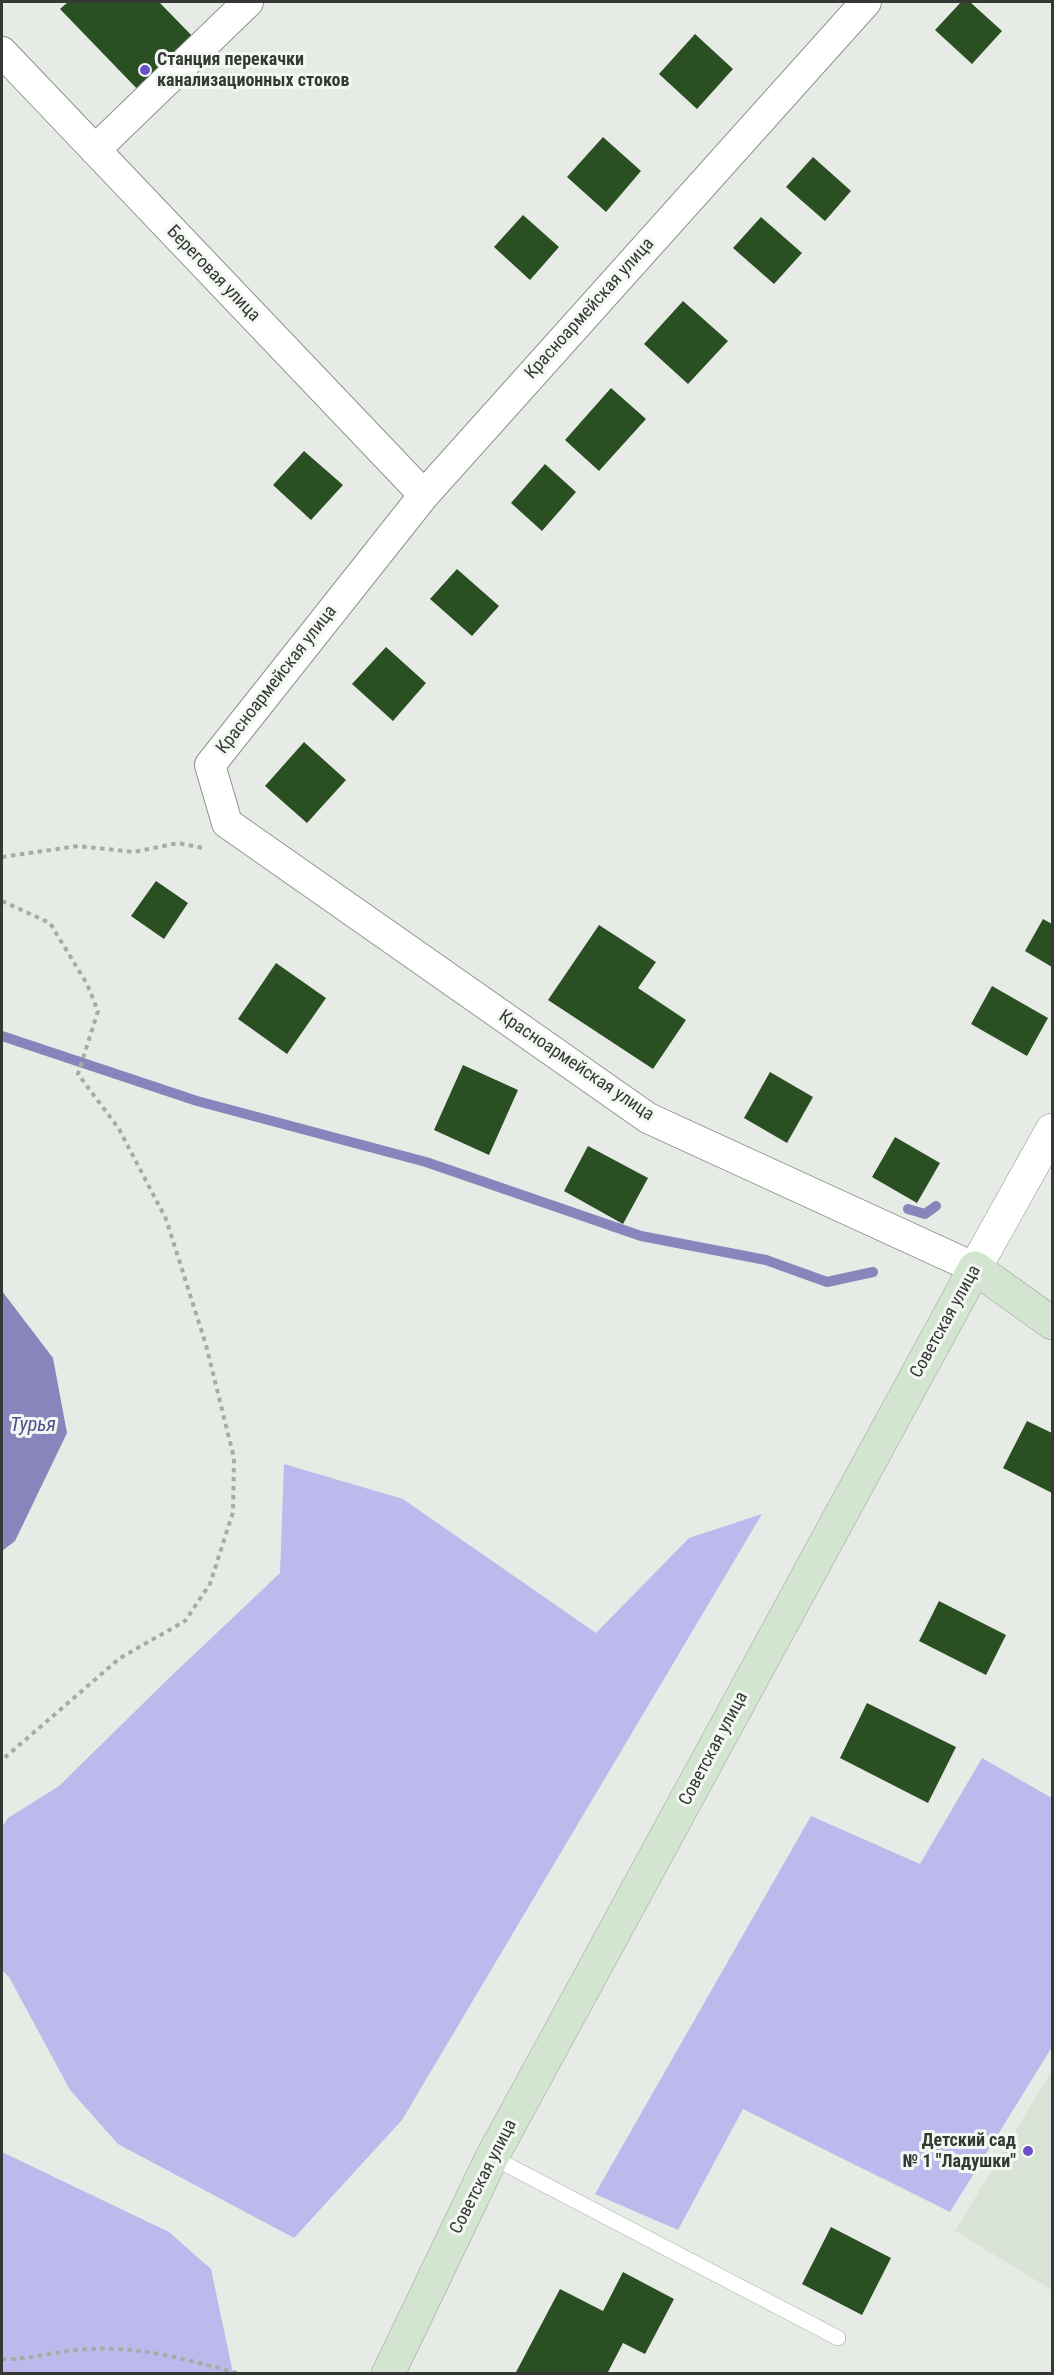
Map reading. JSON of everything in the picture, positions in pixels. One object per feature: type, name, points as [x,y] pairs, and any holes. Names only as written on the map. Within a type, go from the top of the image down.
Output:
[{"type":"main road","points":[[975,1268],[1053,1323]]},
{"type":"main road","name":"Советская улица","points":[[388,2373],[492,2157],[975,1268]]},
{"type":"street","points":[[95,150],[248,2]]},
{"type":"street","name":"Красноармейская улица","points":[[866,2],[423,495],[210,765],[227,823],[648,1118],[975,1268]]},
{"type":"street","name":"Береговая улица","points":[[2,52],[423,495]]},
{"type":"street","name":"Советская улица","points":[[975,1268],[1053,1130]]},
{"type":"lane","points":[[492,2157],[838,2338]]},
{"type":"path","points":[[2,857],[78,846],[134,852],[178,843],[208,848],[260,846]]},
{"type":"path","points":[[2,901],[50,923],[87,984],[98,1011],[78,1074],[119,1129],[166,1219],[206,1345],[234,1458],[233,1512],[210,1584],[185,1621],[120,1658],[2,1760]]},
{"type":"path","points":[[2,2359],[15,2360],[89,2349],[166,2354],[240,2373]]},
{"type":"shaded area","points":[[284,1464],[403,1499],[596,1633],[689,1538],[762,1514],[402,2120],[294,2238],[118,2144],[70,2090],[9,1977],[2,1970],[2,1827],[8,1818],[59,1786],[280,1573]]},
{"type":"shaded area","points":[[982,1758],[1052,1798],[1052,2047],[950,2212],[743,2109],[678,2230],[595,2194],[811,1816],[920,1864]]},
{"type":"shaded area","name":"Детский сад № 1 \"Ладушки\"","points":[[1052,2070],[1052,2290],[955,2231]]},
{"type":"shaded area","points":[[2,2152],[169,2232],[211,2269],[233,2373],[2,2373]]},
{"type":"water","name":"Турья","points":[[2,1291],[53,1358],[67,1433],[15,1541],[2,1551]]},
{"type":"building","name":"Станция перекачки канализационных стоков","points":[[68,2],[159,2],[199,43],[144,96],[60,9]]},
{"type":"building","points":[[961,2],[970,2],[1002,31],[972,64],[935,30]]},
{"type":"building","points":[[695,34],[733,69],[697,109],[659,74]]},
{"type":"building","points":[[603,137],[641,171],[606,212],[567,177]]},
{"type":"building","points":[[813,157],[851,191],[825,221],[786,187]]},
{"type":"building","points":[[523,215],[559,247],[530,280],[494,247]]},
{"type":"building","points":[[761,217],[802,253],[774,284],[733,248]]},
{"type":"building","points":[[683,301],[728,341],[688,384],[644,344]]},
{"type":"building","points":[[611,388],[646,419],[599,471],[565,440]]},
{"type":"building","points":[[304,451],[343,485],[311,520],[273,485]]},
{"type":"building","points":[[545,464],[576,492],[542,531],[511,503]]},
{"type":"building","points":[[457,569],[499,606],[472,636],[430,599]]},
{"type":"building","points":[[386,647],[426,683],[393,721],[352,684]]},
{"type":"building","points":[[304,742],[346,780],[307,823],[265,786]]},
{"type":"building","points":[[156,881],[188,903],[164,939],[131,916]]},
{"type":"building","points":[[1043,919],[1052,924],[1052,967],[1025,951]]},
{"type":"building","points":[[599,925],[656,962],[638,988],[686,1020],[653,1069],[548,1000]]},
{"type":"building","points":[[276,963],[326,998],[287,1054],[238,1019]]},
{"type":"building","points":[[992,986],[1048,1018],[1027,1056],[971,1024]]},
{"type":"building","points":[[463,1065],[518,1090],[489,1155],[434,1130]]},
{"type":"building","points":[[770,1072],[813,1097],[787,1143],[744,1118]]},
{"type":"building","points":[[895,1137],[940,1163],[917,1203],[872,1177]]},
{"type":"building","points":[[588,1146],[648,1178],[623,1224],[564,1191]]},
{"type":"building","points":[[1027,1421],[1052,1433],[1052,1493],[1003,1468]]},
{"type":"building","points":[[939,1601],[1006,1635],[986,1675],[919,1641]]},
{"type":"building","points":[[867,1703],[956,1747],[928,1803],[840,1758]]},
{"type":"building","points":[[831,2227],[891,2258],[862,2315],[802,2284]]},
{"type":"building","points":[[623,2272],[674,2299],[645,2354],[623,2343],[607,2374],[515,2374],[560,2289],[603,2311]]},
{"type":"waterway","points":[[2,1036],[197,1101],[426,1162],[641,1236],[766,1260],[827,1282],[873,1272]]},
{"type":"waterway","points":[[908,1209],[925,1214],[936,1206]]},
{"type":"place","name":"Станция перекачки канализационных стоков","points":[[145,70]]},
{"type":"place","name":"Детский сад № 1 \"Ладушки\"","points":[[1028,2151]]}]
